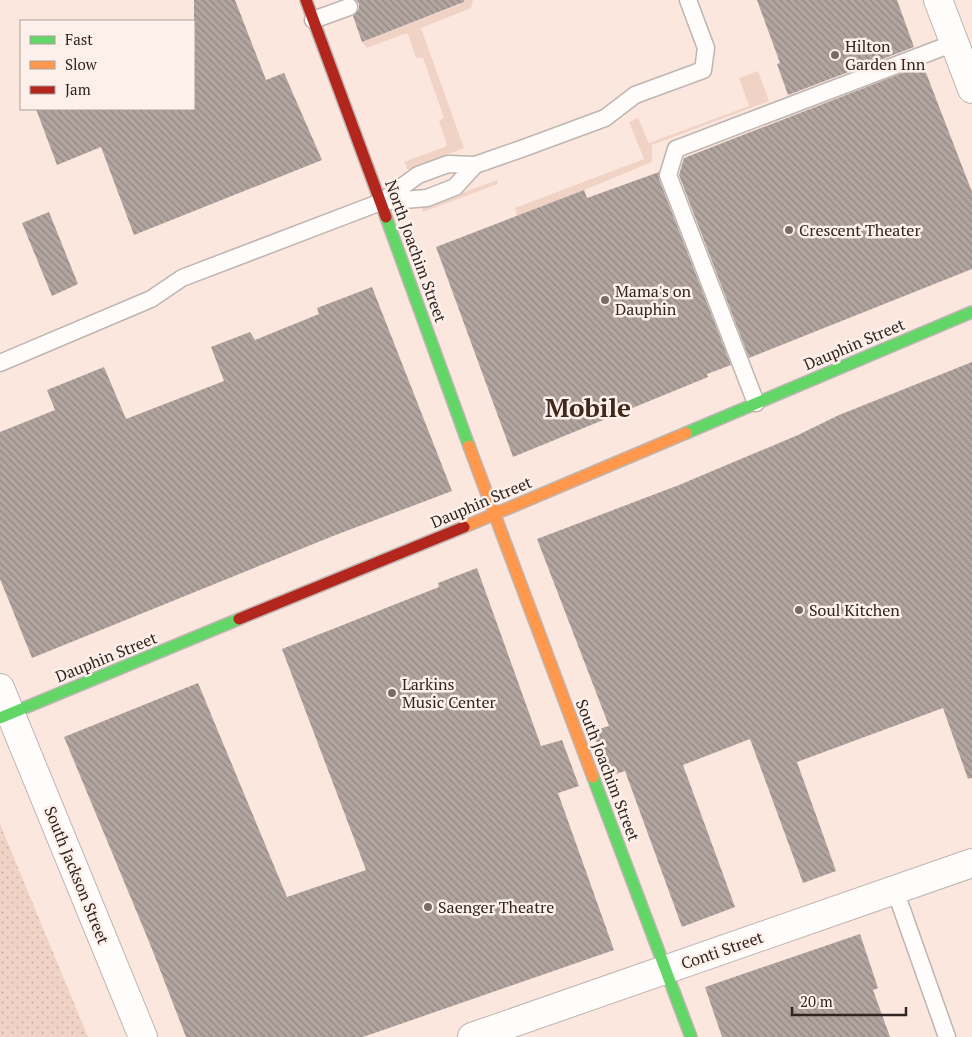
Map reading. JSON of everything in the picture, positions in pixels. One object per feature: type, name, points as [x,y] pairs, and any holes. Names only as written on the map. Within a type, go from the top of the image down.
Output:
[{"type":"street","name":"North Joachim Street","points":[[306,0],[382,202],[494,514]]},
{"type":"street","points":[[938,0],[972,90]]},
{"type":"street","name":"Dauphin Street","points":[[5,716],[494,514],[972,312]]},
{"type":"street","name":"South Joachim Street","points":[[494,514],[691,1037]]},
{"type":"street","name":"South Jackson Street","points":[[0,688],[5,716],[143,1037]]},
{"type":"street","name":"Conti Street","points":[[472,1037],[972,863]]},
{"type":"lane","points":[[382,202],[418,175],[448,164],[475,165],[605,118],[635,95],[703,70],[706,48],[688,0]]},
{"type":"lane","points":[[314,20],[349,7]]},
{"type":"lane","points":[[756,403],[668,175],[676,149],[954,42]]},
{"type":"lane","points":[[0,363],[151,299],[182,278],[382,202],[427,198],[456,187],[475,165]]},
{"type":"lane","points":[[895,890],[947,1037]]},
{"type":"shaded area","points":[[0,0],[972,0],[972,1037],[0,1037]]},
{"type":"shaded area","points":[[460,0],[473,0],[471,8],[421,28],[464,148],[408,170],[404,162],[447,146],[439,121],[444,118],[423,58],[416,58],[408,34],[367,48],[362,42],[461,4]]},
{"type":"shaded area","points":[[758,71],[769,101],[652,145],[652,162],[517,216],[515,208],[644,159],[629,122],[638,118],[649,143],[749,106],[739,78]]},
{"type":"shaded area","points":[[497,180],[498,184],[423,212],[422,208]]},
{"type":"shaded area","points":[[0,824],[88,1037],[0,1037]]},
{"type":"building","points":[[194,0],[235,0],[266,80],[284,73],[322,160],[134,235],[101,147],[57,165],[36,110],[195,110]]},
{"type":"building","points":[[356,0],[464,0],[464,2],[362,42],[353,16],[359,9],[359,4]]},
{"type":"building","name":"Hilton Garden Inn","points":[[757,0],[897,0],[914,47],[788,95],[777,64],[780,63]]},
{"type":"building","points":[[923,65],[972,192],[972,269],[749,358],[679,175],[684,158]]},
{"type":"building","points":[[659,172],[659,179],[731,365],[707,374],[708,377],[513,457],[436,247],[584,190],[587,198]]},
{"type":"building","points":[[49,212],[78,284],[52,296],[22,223]]},
{"type":"building","points":[[372,287],[452,491],[333,536],[32,658],[0,579],[0,432],[55,410],[47,390],[104,367],[126,419],[224,381],[211,347],[250,332],[255,340],[319,314],[317,308]]},
{"type":"building","points":[[972,362],[972,778],[968,779],[943,708],[797,762],[836,871],[803,883],[750,739],[683,765],[735,907],[682,927],[625,771],[609,776],[592,731],[609,726],[537,539],[679,485],[798,435],[839,415]]},
{"type":"building","points":[[477,568],[541,746],[562,740],[579,786],[558,793],[614,950],[363,1037],[186,1037],[150,944],[64,737],[198,683],[287,897],[366,870],[282,649],[439,587],[438,583]]},
{"type":"building","points":[[860,934],[878,988],[873,990],[890,1037],[722,1037],[705,987]]},
{"type":"traffic: fast","points":[[386,217],[469,446]]},
{"type":"traffic: fast","points":[[686,433],[972,312]]},
{"type":"traffic: fast","points":[[0,718],[239,619]]},
{"type":"traffic: fast","points":[[593,777],[691,1037]]},
{"type":"traffic: slow","points":[[464,527],[686,433]]},
{"type":"traffic: slow","points":[[469,446],[593,777]]},
{"type":"traffic: jam","points":[[306,0],[386,217]]},
{"type":"traffic: jam","points":[[239,619],[464,527]]},
{"type":"place","name":"Hilton Garden Inn","points":[[835,55]]},
{"type":"place","name":"Crescent Theater","points":[[789,230]]},
{"type":"place","name":"Mama's on Dauphin","points":[[605,300]]},
{"type":"place","name":"Soul Kitchen","points":[[799,610]]},
{"type":"place","name":"Larkins Music Center","points":[[392,693]]},
{"type":"place","name":"Saenger Theatre","points":[[428,907]]},
{"type":"district","name":"Mobile","points":[[588,407]]}]
